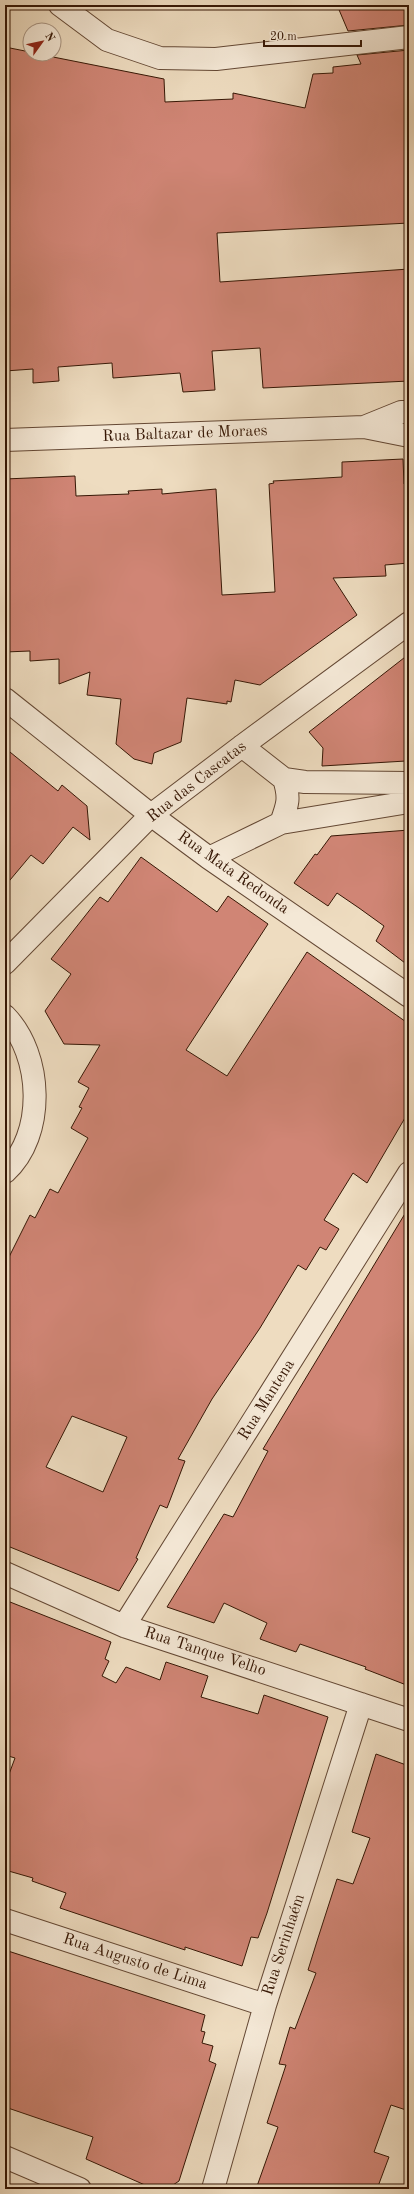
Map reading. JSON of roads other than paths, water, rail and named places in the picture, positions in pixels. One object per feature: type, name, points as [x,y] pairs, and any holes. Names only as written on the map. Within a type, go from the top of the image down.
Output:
[{"type":"street","points":[[60,5],[107,40],[160,58],[216,60],[409,37]]},
{"type":"street","name":"Rua Baltazar de Moraes","points":[[364,427],[401,412],[409,412]]},
{"type":"street","name":"Rua Baltazar de Moraes","points":[[5,440],[364,427],[409,436]]},
{"type":"street","name":"Rua das Cascatas","points":[[5,963],[151,815],[242,746],[409,624]]},
{"type":"street","name":"Rua Mata Redonda","points":[[5,699],[151,815],[209,858],[409,996]]},
{"type":"street","points":[[242,746],[284,779],[305,782],[409,784]]},
{"type":"street","points":[[281,823],[288,804],[289,794],[284,779]]},
{"type":"street","points":[[209,858],[281,823],[409,802]]},
{"type":"street","points":[[5,1016],[28,1051],[36,1090],[31,1130],[12,1165],[5,1172]]},
{"type":"street","name":"Rua Mantena","points":[[124,1626],[409,1173]]},
{"type":"street","name":"Rua Tanque Velho","points":[[5,1573],[124,1626],[409,1720]]},
{"type":"street","name":"Rua Serinhaém","points":[[213,2189],[265,2005],[361,1704]]},
{"type":"street","name":"Rua Augusto de Lima","points":[[5,1920],[265,2005]]},
{"type":"street","points":[[5,2157],[80,2189]]}]
